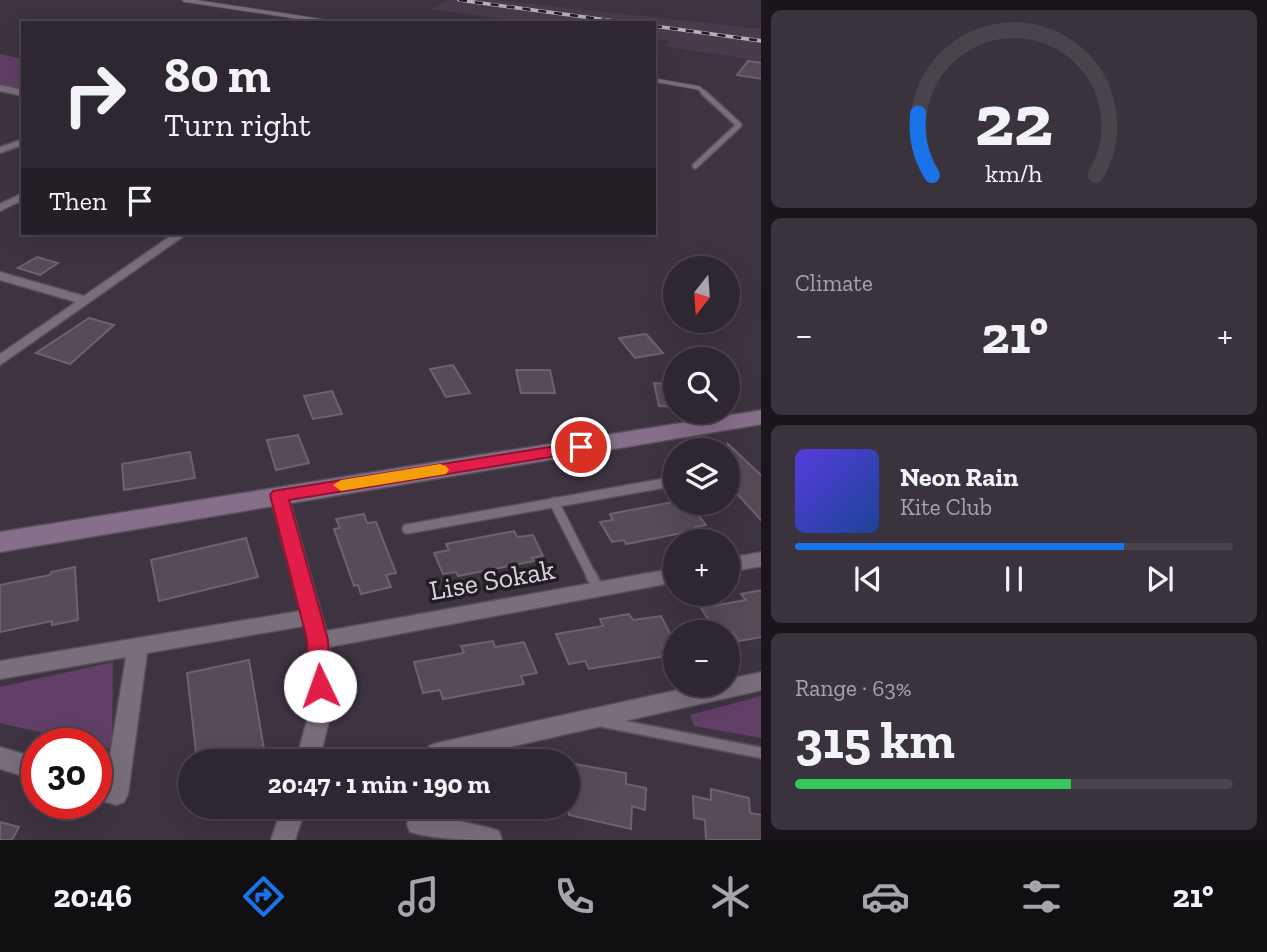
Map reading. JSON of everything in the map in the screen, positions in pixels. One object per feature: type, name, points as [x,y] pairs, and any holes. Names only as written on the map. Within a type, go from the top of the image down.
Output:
[{"type":"street","points":[[0,88],[21,93]]},
{"type":"street","points":[[0,150],[21,143]]},
{"type":"street","points":[[3,204],[21,197]]},
{"type":"street","points":[[0,361],[178,235]]},
{"type":"street","points":[[0,276],[85,300]]},
{"type":"street","points":[[0,542],[761,417]]},
{"type":"street","points":[[279,495],[318,640],[321,709],[311,749]]},
{"type":"street","points":[[740,563],[761,559]]},
{"type":"street","name":"Lise Sokak","points":[[318,640],[663,577]]},
{"type":"street","points":[[0,670],[312,617]]},
{"type":"street","points":[[112,793],[116,794],[138,645]]},
{"type":"street","points":[[455,749],[761,681]]},
{"type":"street","points":[[0,758],[21,764]]},
{"type":"street","points":[[284,840],[290,819]]},
{"type":"street","points":[[420,819],[419,824],[490,840]]},
{"type":"lane","points":[[184,0],[323,21]]},
{"type":"lane","points":[[656,80],[699,88],[738,125],[695,166]]},
{"type":"lane","points":[[407,529],[663,483]]},
{"type":"lane","points":[[554,502],[598,589]]},
{"type":"lane","points":[[591,719],[761,753]]},
{"type":"shaded area","points":[[449,0],[496,0],[761,29],[761,61],[664,46],[670,41],[656,39],[656,21],[520,21],[431,9]]},
{"type":"shaded area","points":[[0,54],[21,59],[21,90],[0,85]]},
{"type":"shaded area","points":[[113,662],[112,749],[112,728],[22,728],[0,723],[0,687]]},
{"type":"shaded area","points":[[761,696],[761,738],[694,726],[690,715]]},
{"type":"building","points":[[748,61],[761,63],[761,79],[737,75]]},
{"type":"building","points":[[37,257],[58,263],[40,275],[18,268]]},
{"type":"building","points":[[89,318],[114,325],[70,364],[36,353]]},
{"type":"building","points":[[646,334],[663,353],[635,358],[619,338]]},
{"type":"building","points":[[453,365],[470,393],[446,397],[430,369]]},
{"type":"building","points":[[516,370],[550,370],[555,393],[521,393]]},
{"type":"building","points":[[654,383],[663,384],[663,406],[659,406]]},
{"type":"building","points":[[332,391],[342,414],[313,419],[304,396]]},
{"type":"building","points":[[298,435],[309,463],[276,470],[267,440]]},
{"type":"building","points":[[190,452],[195,478],[124,490],[122,464]]},
{"type":"building","points":[[740,455],[761,475],[761,520],[740,497]]},
{"type":"building","points":[[663,504],[663,515],[698,515],[706,525],[695,527],[696,529],[663,529],[663,537],[626,544],[624,540],[612,542],[600,522],[613,520],[610,514]]},
{"type":"building","points":[[364,514],[367,523],[376,522],[396,573],[386,575],[391,587],[361,594],[358,585],[354,586],[334,529],[340,528],[336,519]]},
{"type":"building","points":[[514,531],[517,537],[533,535],[543,556],[532,558],[534,561],[458,576],[456,572],[443,574],[434,553],[449,550],[446,544]]},
{"type":"building","points":[[246,538],[258,577],[159,601],[151,560]]},
{"type":"building","points":[[75,567],[78,620],[52,625],[52,621],[0,632],[0,585]]},
{"type":"building","points":[[761,590],[761,637],[740,641],[740,620],[708,620],[701,608],[740,606],[740,601],[746,600],[741,594]]},
{"type":"building","points":[[629,614],[633,620],[661,616],[663,657],[589,669],[585,661],[569,664],[556,634],[603,626],[600,619]]},
{"type":"building","points":[[493,641],[495,647],[524,642],[537,673],[521,676],[524,684],[443,699],[440,690],[423,693],[414,662],[464,653],[461,646]]},
{"type":"building","points":[[249,660],[264,749],[196,749],[187,673]]},
{"type":"building","points":[[580,765],[626,773],[626,784],[646,788],[645,810],[632,806],[631,829],[580,817]]},
{"type":"building","points":[[711,789],[749,798],[750,813],[761,815],[761,840],[706,840],[705,820],[694,818],[693,796],[711,800]]},
{"type":"building","points":[[0,822],[19,827],[12,840],[0,840]]},
{"type":"railway","points":[[459,0],[614,21]]},
{"type":"railway","points":[[656,26],[761,41]]},
{"type":"slow traffic","points":[[341,485],[440,470]]},
{"type":"route","points":[[320,686],[318,640],[279,495],[581,447]]}]
